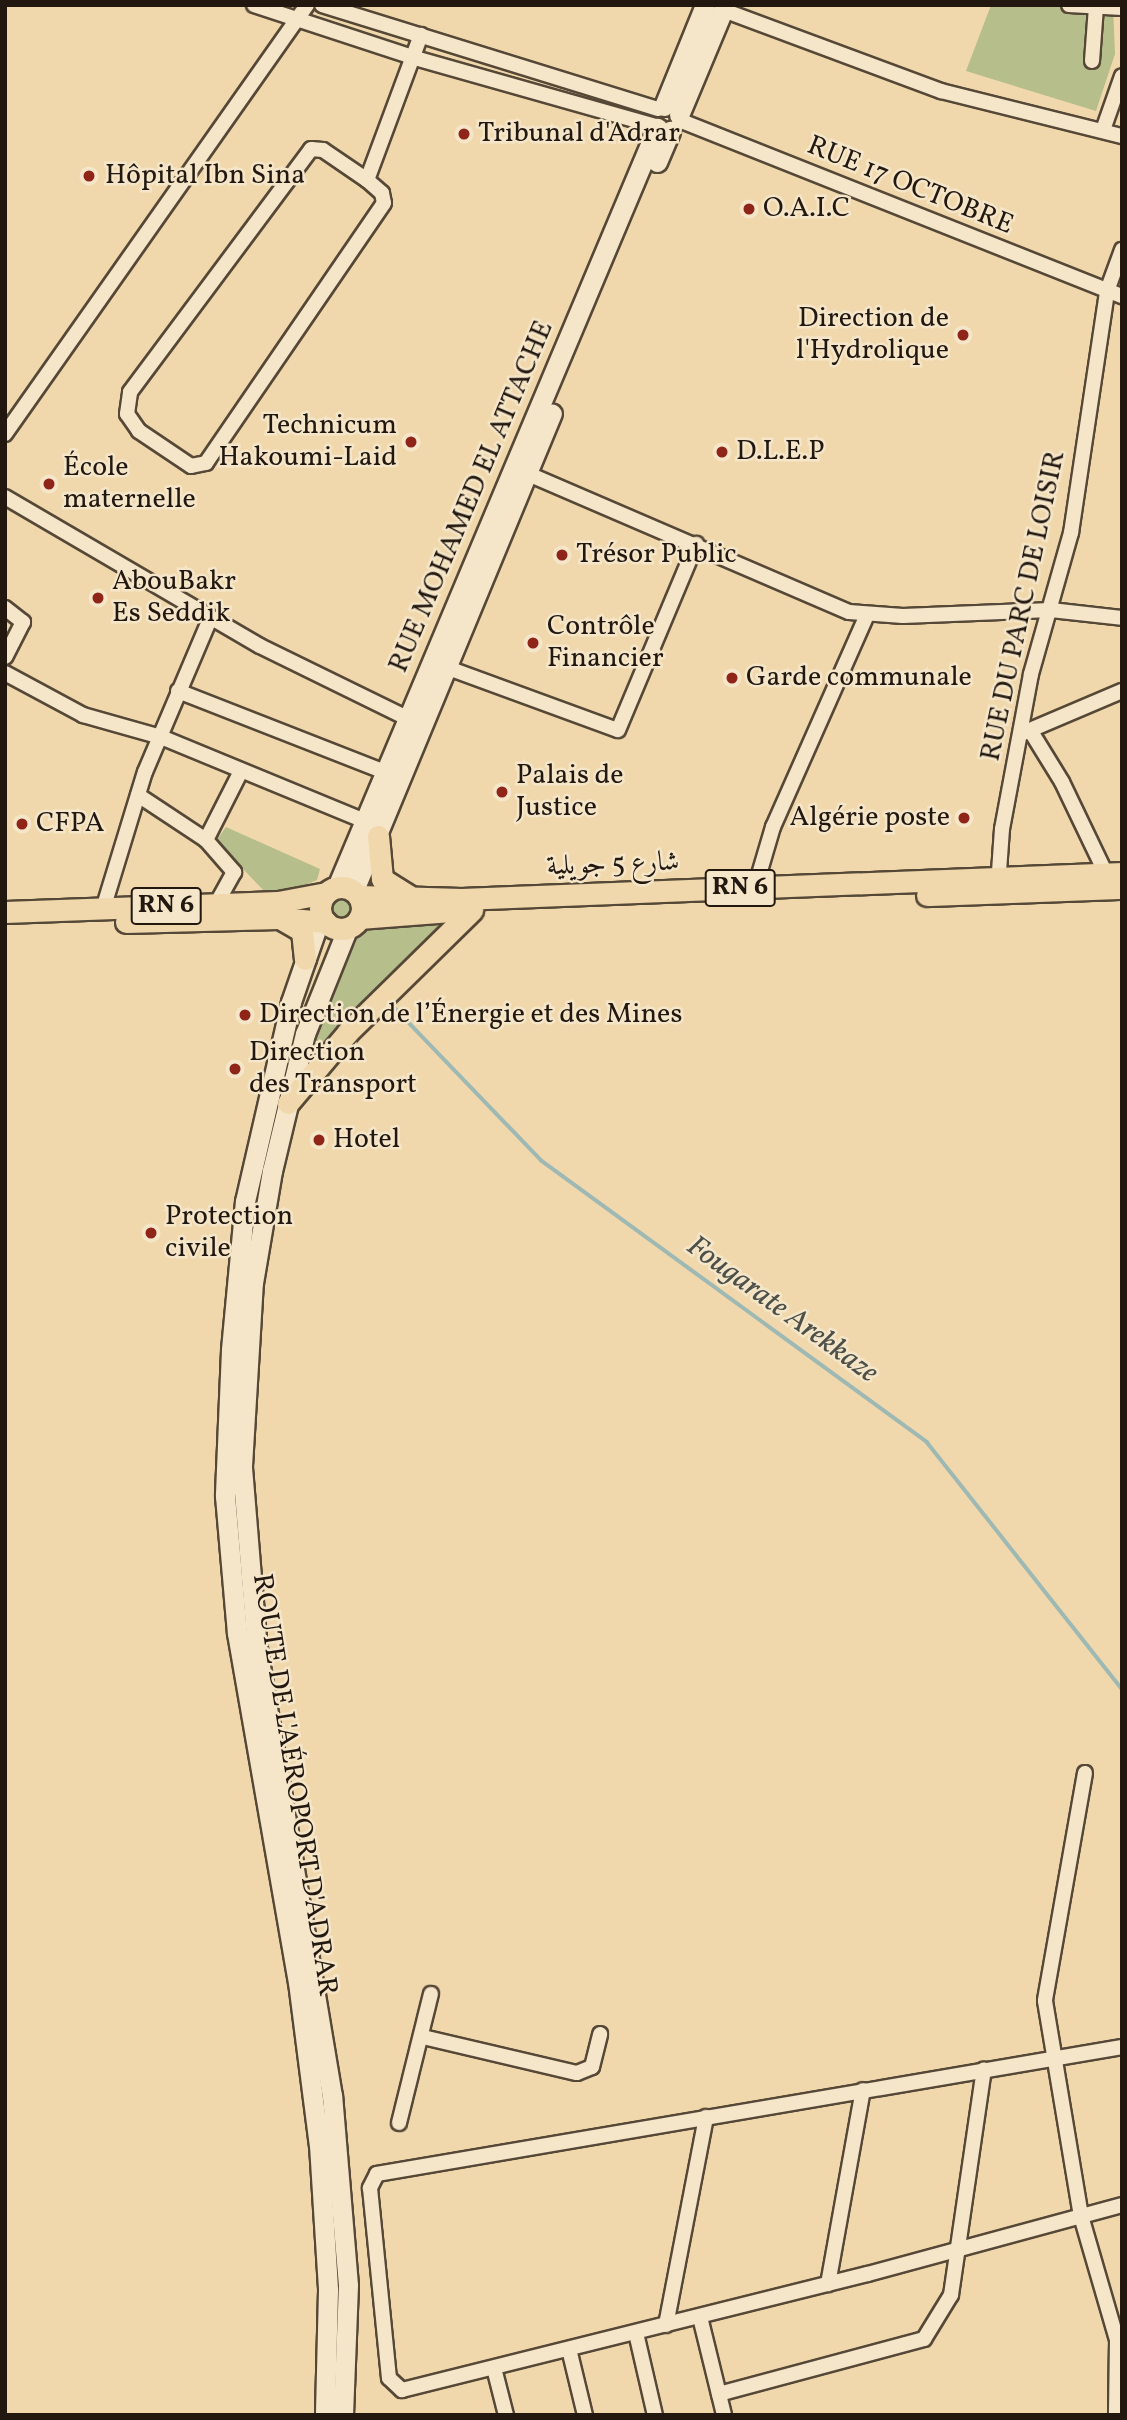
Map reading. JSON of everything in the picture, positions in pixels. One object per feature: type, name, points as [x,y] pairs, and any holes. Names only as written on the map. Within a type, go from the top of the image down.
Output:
[{"type":"main road","name":"RUE MOHAMED EL ATTACHE","points":[[335,903],[372,829],[666,119],[717,7]]},
{"type":"main road","name":"RUE MOHAMED EL ATTACHE","points":[[372,829],[387,773],[416,722]]},
{"type":"main road","points":[[372,829],[382,879],[413,897]]},
{"type":"main road","name":"شارع 5 جويلية","points":[[335,903],[413,897],[682,896],[998,885],[1114,874]]},
{"type":"main road","name":"شارع 5 جويلية","points":[[335,903],[354,923],[472,910],[682,896],[755,888],[998,885],[1122,888]]},
{"type":"main road","name":"RN 6","points":[[5,912],[278,902],[335,903]]},
{"type":"main road","points":[[335,903],[354,923]]},
{"type":"main road","name":"RN 6","points":[[5,926],[278,918],[335,903]]},
{"type":"main road","name":"ROUTE DE L'AÉROPORT D'ADRAR","points":[[335,903],[305,959],[278,1101],[272,1171],[246,1353],[244,1528],[257,1650],[332,2096],[348,2285],[343,2415]]},
{"type":"main road","points":[[278,1101],[472,910]]},
{"type":"main road","points":[[278,918],[302,931],[305,959]]},
{"type":"main road","name":"ROUTE DE L'AÉROPORT D'ADRAR","points":[[324,2415],[328,2290],[319,2145],[298,1982],[237,1633],[225,1496],[238,1249],[251,1167],[316,1002],[354,923]]},
{"type":"main road","points":[[251,1167],[272,1171]]},
{"type":"street","points":[[254,5],[458,70],[666,119]]},
{"type":"street","points":[[5,434],[307,5]]},
{"type":"street","points":[[322,5],[465,49],[666,119]]},
{"type":"street","points":[[1069,5],[1122,8]]},
{"type":"street","points":[[717,7],[941,91],[1122,136]]},
{"type":"street","points":[[1092,61],[1096,7]]},
{"type":"street","points":[[367,180],[415,58],[421,35]]},
{"type":"street","points":[[458,70],[465,49]]},
{"type":"street","points":[[1103,130],[1122,76]]},
{"type":"street","name":"RUE 17 OCTOBRE","points":[[666,119],[1122,296]]},
{"type":"street","points":[[323,150],[367,180],[382,193],[382,206],[206,463],[191,466],[139,431],[127,414],[130,392],[306,152],[323,150]]},
{"type":"street","name":"RUE DU PARC DE LOISIR","points":[[998,885],[1025,732],[1031,674],[1051,610],[1070,533],[1107,291],[1122,250]]},
{"type":"street","points":[[520,471],[695,544],[834,607],[867,615],[1051,610],[1122,618]]},
{"type":"street","points":[[5,497],[210,619],[416,722]]},
{"type":"street","points":[[440,664],[618,730],[695,544]]},
{"type":"street","points":[[5,608],[23,622],[5,657]]},
{"type":"street","points":[[755,888],[773,827],[867,615]]},
{"type":"street","points":[[103,909],[138,795],[178,691],[210,619]]},
{"type":"street","points":[[5,673],[83,715],[160,737],[372,829]]},
{"type":"street","points":[[178,691],[387,773]]},
{"type":"street","points":[[1114,874],[1062,782],[1025,732],[1122,691]]},
{"type":"street","points":[[205,840],[240,773]]},
{"type":"street","points":[[138,795],[205,840],[235,874],[216,905]]},
{"type":"street","points":[[1085,1773],[1045,2001],[1081,2216],[1117,2340],[1116,2415]]},
{"type":"street","points":[[399,2123],[431,1994]]},
{"type":"street","points":[[422,2037],[577,2073],[592,2067],[600,2034]]},
{"type":"street","points":[[1122,2047],[377,2174],[371,2179],[389,2378],[394,2387],[402,2390],[828,2284],[1122,2205]]},
{"type":"street","points":[[719,2394],[924,2339],[951,2295],[984,2069]]},
{"type":"street","points":[[828,2284],[863,2090]]},
{"type":"street","points":[[666,2325],[706,2117]]},
{"type":"street","points":[[700,2316],[724,2415]]},
{"type":"street","points":[[636,2333],[655,2415]]},
{"type":"street","points":[[569,2349],[585,2415]]},
{"type":"street","points":[[494,2368],[506,2415]]},
{"type":"green space","points":[[991,5],[1113,5],[1115,54],[1096,111],[966,71]]},
{"type":"green space","points":[[226,827],[320,869],[317,880],[293,890],[266,893],[216,841]]},
{"type":"green space","points":[[341,896],[352,903],[353,908],[346,919],[341,920],[330,913],[329,908],[336,897]]},
{"type":"green space","points":[[459,916],[384,979],[296,1087],[341,961],[363,930],[390,922]]},
{"type":"waterway","name":"Fougarate Arekkaze","points":[[390,1003],[542,1161],[927,1442],[1122,1689]]},
{"type":"place","name":"Tribunal d'Adrar","points":[[464,134]]},
{"type":"place","name":"Hôpital Ibn Sina","points":[[89,176]]},
{"type":"place","name":"O.A.I.C","points":[[749,209]]},
{"type":"place","name":"Direction de l'Hydrolique","points":[[963,335]]},
{"type":"place","name":"Technicum Hakoumi-Laid","points":[[411,442]]},
{"type":"place","name":"D.L.E.P","points":[[722,452]]},
{"type":"place","name":"École maternelle","points":[[49,484]]},
{"type":"place","name":"Trésor Public","points":[[562,555]]},
{"type":"place","name":"AbouBakr Es Seddik","points":[[98,598]]},
{"type":"place","name":"Contrôle Financier","points":[[533,643]]},
{"type":"place","name":"Garde communale","points":[[732,678]]},
{"type":"place","name":"Palais de Justice","points":[[502,792]]},
{"type":"place","name":"Algérie poste","points":[[964,818]]},
{"type":"place","name":"CFPA","points":[[22,824]]},
{"type":"place","name":"Direction de l’Énergie et des Mines","points":[[245,1015]]},
{"type":"place","name":"Direction des Transport","points":[[235,1069]]},
{"type":"place","name":"Hotel","points":[[319,1140]]},
{"type":"place","name":"Protection civile","points":[[151,1233]]}]
